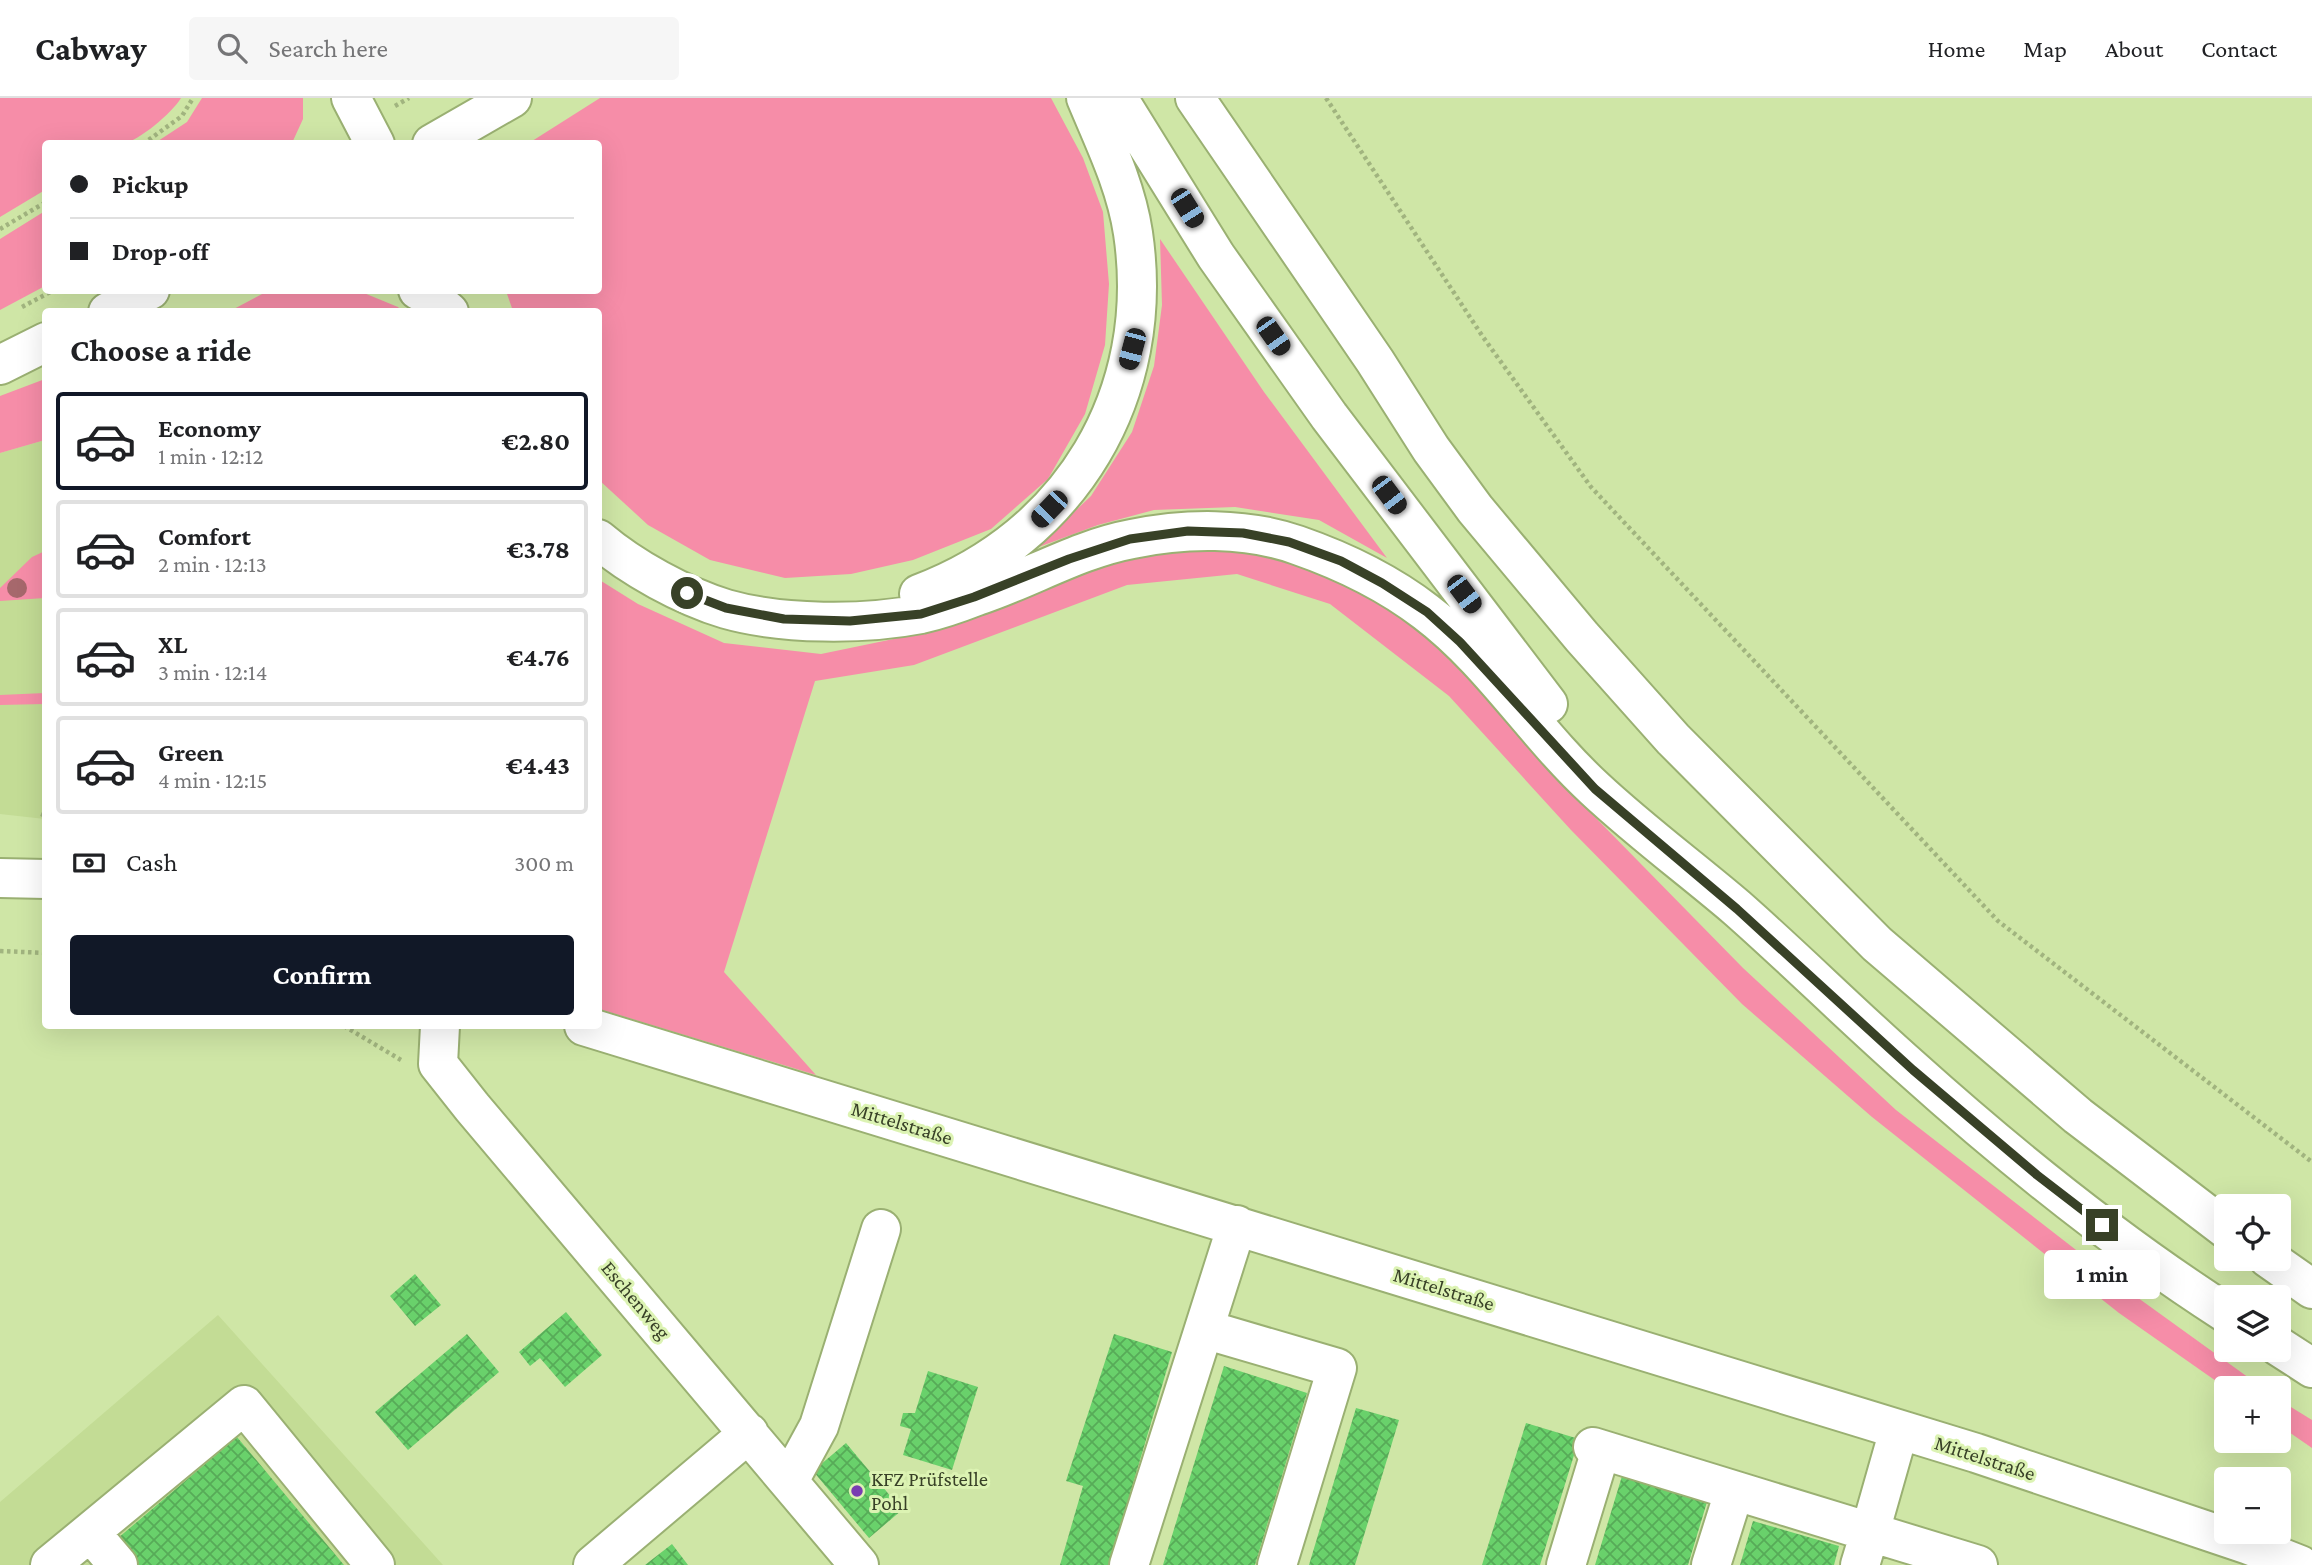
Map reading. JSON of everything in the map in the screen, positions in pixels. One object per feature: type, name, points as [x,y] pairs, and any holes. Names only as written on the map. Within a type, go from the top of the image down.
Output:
[{"type":"main road","points":[[351,98],[373,140]]},
{"type":"main road","points":[[439,140],[512,98]]},
{"type":"main road","points":[[784,619],[858,612],[940,586],[981,563],[1033,526],[1065,492],[1097,447],[1118,399],[1132,349],[1139,297],[1133,232],[1118,175],[1086,98]]},
{"type":"main road","points":[[1118,98],[1216,256],[1329,416],[1554,712],[1737,909]]},
{"type":"main road","points":[[1195,98],[1367,350],[1431,449],[1475,509],[1582,637],[1673,739],[1877,944],[2078,1116],[2214,1220]]},
{"type":"main road","points":[[116,308],[142,294]]},
{"type":"main road","points":[[425,294],[444,308]]},
{"type":"main road","points":[[0,365],[42,344]]},
{"type":"main road","points":[[602,542],[667,585],[726,608],[784,619],[850,621],[921,614],[1004,587],[1069,559],[1130,539],[1188,531],[1243,533],[1289,542],[1341,561],[1427,612],[1460,642],[1595,789],[1737,909],[1913,1070],[2037,1175],[2167,1275],[2214,1305]]},
{"type":"main road","points":[[0,878],[42,879]]},
{"type":"main road","points":[[438,1064],[440,1029]]},
{"type":"main road","name":"Mittelstraße","points":[[594,1029],[2002,1462],[2249,1545],[2300,1565]]},
{"type":"main road","name":"Eschenweg","points":[[438,1064],[859,1565]]},
{"type":"main road","points":[[1129,1565],[1237,1225]]},
{"type":"main road","points":[[789,1481],[819,1426],[881,1229]]},
{"type":"main road","points":[[2286,1271],[2312,1289]]},
{"type":"main road","points":[[1204,1329],[1337,1368],[1277,1565]]},
{"type":"main road","points":[[2291,1354],[2312,1368]]},
{"type":"main road","points":[[50,1565],[244,1405],[375,1565]]},
{"type":"main road","points":[[1865,1549],[1899,1430]]},
{"type":"main road","points":[[593,1565],[749,1433]]},
{"type":"main road","points":[[1566,1565],[1597,1448],[1734,1492],[1865,1549],[1978,1565]]},
{"type":"main road","points":[[1711,1565],[1734,1492]]},
{"type":"main road","points":[[90,1532],[118,1565]]},
{"type":"path","points":[[149,140],[182,116],[192,98]]},
{"type":"path","points":[[1326,98],[1483,337],[1591,487],[1998,921],[2312,1162]]},
{"type":"path","points":[[0,229],[42,204]]},
{"type":"path","points":[[0,951],[42,953]]},
{"type":"path","points":[[349,1029],[411,1066],[438,1064]]},
{"type":"shaded area","points":[[0,98],[181,98],[154,126],[133,140],[42,140],[42,192],[0,217]]},
{"type":"shaded area","points":[[202,98],[303,98],[303,119],[293,140],[160,140],[187,122]]},
{"type":"shaded area","points":[[600,98],[1051,98],[1083,158],[1103,212],[1109,284],[1105,345],[1085,414],[1048,479],[991,529],[913,560],[851,574],[785,578],[710,560],[648,525],[602,483],[602,308],[512,308],[507,294],[602,294],[602,140],[534,140]]},
{"type":"shaded area","points":[[42,213],[42,288],[0,310],[0,239]]},
{"type":"shaded area","points":[[1160,239],[1264,392],[1387,558],[1319,520],[1235,507],[1154,510],[1098,525],[1036,548],[1091,496],[1132,432],[1154,366],[1162,305]]},
{"type":"shaded area","points":[[262,294],[366,294],[399,308],[236,308]]},
{"type":"shaded area","points":[[42,380],[42,441],[0,453],[0,396]]},
{"type":"shaded area","points":[[42,441],[42,819],[0,814],[0,453]]},
{"type":"shaded area","points":[[1234,547],[1300,563],[1361,587],[1421,630],[1471,678],[1589,811],[1743,968],[1896,1110],[2134,1295],[2214,1353],[2214,1362],[2227,1362],[2246,1376],[2214,1376],[2214,1380],[2119,1313],[1872,1117],[1742,1004],[1571,830],[1449,696],[1330,604],[1237,574],[1127,585],[914,665],[815,681],[724,972],[816,1075],[602,1010],[602,582],[638,604],[724,643],[821,654],[908,636],[1007,603],[1100,564],[1157,549]]},
{"type":"shaded area","points":[[42,552],[42,598],[0,601],[0,588],[32,557]]},
{"type":"shaded area","points":[[42,693],[42,704],[0,705],[0,695]]},
{"type":"shaded area","points":[[218,1315],[443,1565],[0,1565],[0,1502]]},
{"type":"shaded area","points":[[2291,1407],[2312,1420],[2312,1448],[2291,1433]]},
{"type":"building","points":[[415,1274],[441,1305],[415,1326],[390,1296]]},
{"type":"building","points":[[566,1312],[602,1355],[565,1387],[540,1358],[530,1366],[519,1352]]},
{"type":"building","points":[[467,1334],[499,1372],[408,1450],[375,1412]]},
{"type":"building","points":[[1114,1334],[1172,1352],[1109,1565],[1060,1565],[1083,1486],[1066,1481]]},
{"type":"building","points":[[1224,1366],[1307,1393],[1255,1565],[1163,1565]]},
{"type":"building","points":[[928,1371],[978,1387],[952,1470],[903,1455],[911,1429],[900,1426],[903,1413],[915,1413]]},
{"type":"building","points":[[1356,1408],[1399,1420],[1355,1565],[1309,1565]]},
{"type":"building","points":[[1526,1423],[1579,1439],[1540,1565],[1482,1565]]},
{"type":"building","points":[[237,1437],[344,1565],[129,1565],[111,1544]]},
{"type":"building","name":"KFZ Prüfstelle Pohl","points":[[846,1443],[902,1510],[869,1538],[813,1471]]},
{"type":"building","points":[[1622,1476],[1707,1502],[1688,1565],[1595,1565]]},
{"type":"building","points":[[1753,1521],[1839,1546],[1834,1565],[1740,1565]]},
{"type":"building","points":[[672,1544],[688,1565],[645,1565]]},
{"type":"place","name":"KFZ Prüfstelle Pohl","points":[[857,1491]]},
{"type":"route","points":[[687,593],[726,608],[784,619],[850,621],[921,614],[1015,583],[1069,559],[1130,539],[1188,531],[1243,533],[1289,542],[1341,561],[1427,612],[1491,674],[1595,789],[1737,909],[1913,1070],[2037,1175],[2102,1225]]}]
